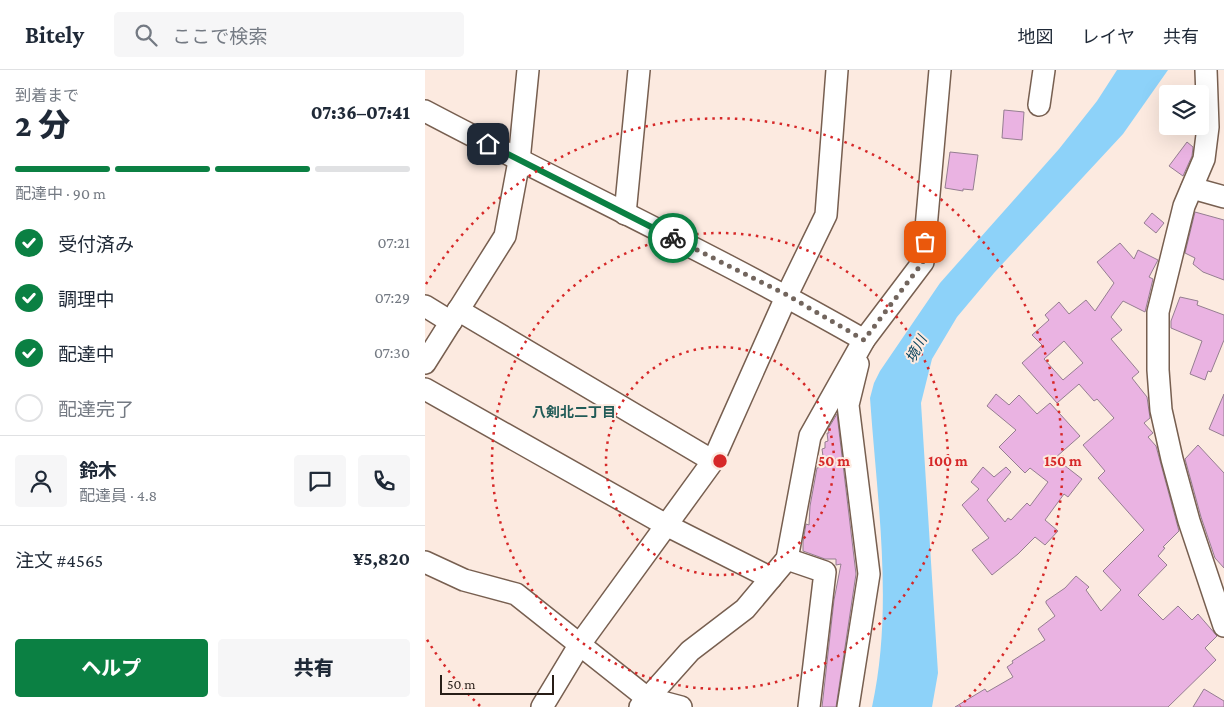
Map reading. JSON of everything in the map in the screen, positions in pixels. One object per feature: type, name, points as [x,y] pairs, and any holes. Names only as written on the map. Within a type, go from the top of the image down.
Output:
[{"type":"street","points":[[425,363],[505,236],[519,161],[528,70]]},
{"type":"street","points":[[625,214],[639,70]]},
{"type":"street","points":[[542,707],[580,644],[713,461],[787,295],[826,215],[837,70]]},
{"type":"street","points":[[644,702],[690,651],[745,609],[787,559],[810,436],[864,340],[923,262],[940,70]]},
{"type":"street","points":[[1039,105],[1044,70]]},
{"type":"street","points":[[1206,70],[1209,127],[1204,159],[1193,188],[1183,206],[1158,312],[1158,370],[1161,410],[1172,459],[1189,521],[1224,626]]},
{"type":"street","points":[[425,112],[787,295],[864,340]]},
{"type":"street","points":[[1193,188],[1224,197]]},
{"type":"street","points":[[425,306],[455,316],[713,461]]},
{"type":"street","points":[[847,707],[869,574],[848,405],[864,340]]},
{"type":"street","points":[[425,389],[666,525],[771,578]]},
{"type":"street","points":[[787,559],[825,572],[809,707]]},
{"type":"street","points":[[425,562],[463,580],[516,594],[580,644],[644,702],[681,707]]},
{"type":"water","name":"境川","points":[[1117,70],[1168,70],[1123,134],[994,273],[957,317],[932,359],[921,403],[938,673],[932,707],[872,707],[879,669],[883,592],[880,514],[870,398],[874,383],[880,371],[940,283],[1059,149],[1097,101]]},
{"type":"building","points":[[1004,110],[1024,112],[1022,140],[1002,138]]},
{"type":"building","points":[[1187,142],[1193,147],[1192,156],[1183,176],[1169,166]]},
{"type":"building","points":[[950,152],[978,155],[973,190],[963,189],[963,191],[945,188]]},
{"type":"building","points":[[1195,212],[1224,220],[1224,280],[1203,272],[1193,264],[1195,258],[1185,253]]},
{"type":"building","points":[[1152,213],[1164,223],[1156,233],[1144,223]]},
{"type":"building","points":[[1120,243],[1134,259],[1138,250],[1158,260],[1149,277],[1153,279],[1145,312],[1123,301],[1111,317],[1122,330],[1111,339],[1139,372],[1132,378],[1147,397],[1150,418],[1144,423],[1153,433],[1148,437],[1156,446],[1179,531],[1163,547],[1165,548],[1158,556],[1167,565],[1138,595],[1163,620],[1178,606],[1192,620],[1198,614],[1217,636],[1205,648],[1216,660],[1168,707],[955,707],[985,689],[987,692],[1013,677],[1007,667],[1013,663],[1012,661],[1045,640],[1038,629],[1055,616],[1046,601],[1065,588],[1076,576],[1089,587],[1086,590],[1101,611],[1121,590],[1103,571],[1144,530],[1098,478],[1105,471],[1083,445],[1114,418],[1097,399],[1094,401],[1079,384],[1057,403],[1022,363],[1042,345],[1032,335],[1049,320],[1045,315],[1059,302],[1069,314],[1086,300],[1095,311],[1114,283],[1097,262]],"holes":[[[1064,341],[1083,363],[1063,380],[1044,359]]]},
{"type":"building","points":[[1180,297],[1198,301],[1197,305],[1224,315],[1224,340],[1211,372],[1208,371],[1205,380],[1190,374],[1202,341],[1171,328],[1171,321]]},
{"type":"building","points":[[996,394],[1009,405],[1019,395],[1037,414],[1050,403],[1080,436],[1055,458],[1082,479],[1068,497],[1064,494],[1045,520],[1058,531],[1045,545],[1035,537],[992,575],[972,550],[989,538],[962,505],[979,489],[971,482],[983,467],[994,477],[1006,467],[1011,472],[987,500],[1005,522],[1008,518],[1011,520],[1027,503],[1030,506],[1048,482],[1030,468],[1025,473],[999,447],[1016,430],[987,406]]},
{"type":"building","points":[[1224,394],[1224,436],[1209,429]]},
{"type":"building","points":[[837,414],[856,574],[836,707],[822,707],[834,600],[841,564],[836,565],[836,559],[825,559],[803,551],[803,542],[806,524],[809,525],[810,506],[817,468],[821,467],[819,456],[823,456],[822,449],[825,448],[825,442],[828,441],[828,429]]},
{"type":"building","points":[[1198,445],[1224,473],[1224,568],[1215,558],[1201,517],[1185,459]]},
{"type":"building","points":[[1204,689],[1224,701],[1224,707],[1193,707]]},
{"type":"way so far","points":[[673,238],[787,295],[864,340],[923,262],[925,242]]},
{"type":"district","name":"八剣北二丁目","points":[[574,412]]},
{"type":"route","points":[[488,144],[673,238]]}]
